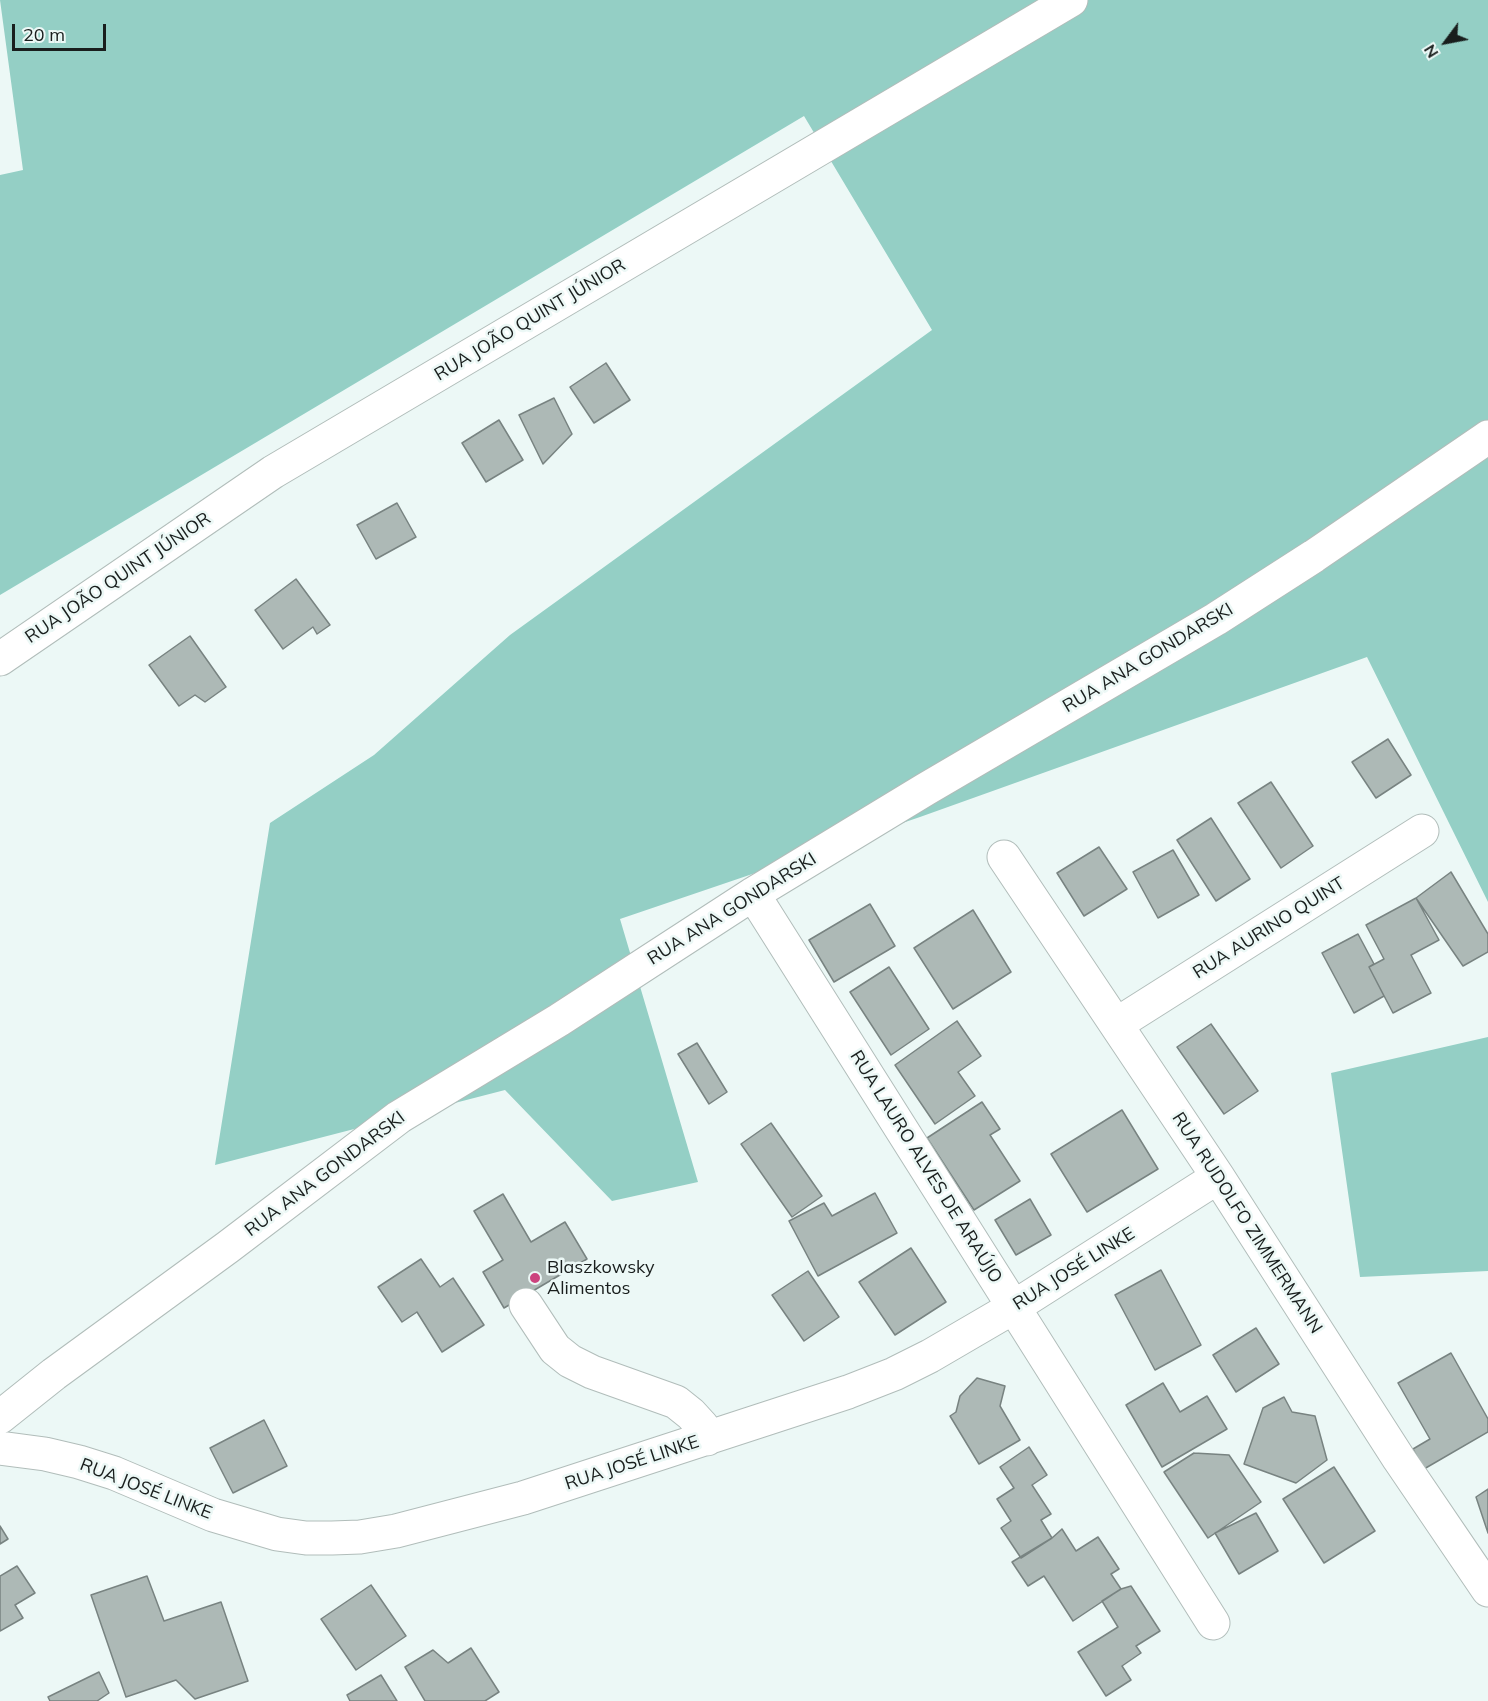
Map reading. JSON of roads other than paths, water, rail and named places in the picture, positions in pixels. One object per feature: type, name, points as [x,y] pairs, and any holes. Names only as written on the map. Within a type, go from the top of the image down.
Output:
[{"type":"street","name":"RUA JOÃO QUINT JÚNIOR","points":[[0,659],[273,472],[1071,0]]},
{"type":"street","name":"RUA ANA GONDARSKI","points":[[0,1417],[54,1374],[219,1254],[399,1117],[559,1020],[753,894],[926,789],[1216,619],[1314,556],[1488,437]]},
{"type":"street","name":"RUA AURINO QUINT","points":[[1117,1024],[1422,831]]},
{"type":"street","name":"RUA RUDOLFO ZIMMERMANN","points":[[1004,857],[1117,1024],[1399,1459],[1488,1590]]},
{"type":"street","name":"RUA LAURO ALVES DE ARAÚJO","points":[[753,894],[1213,1623]]},
{"type":"street","name":"RUA JOSÉ LINKE","points":[[0,1448],[45,1454],[79,1462],[114,1473],[213,1515],[277,1534],[306,1538],[332,1538],[378,1534],[448,1519],[523,1498],[707,1439],[848,1392],[894,1374],[1014,1308],[1218,1177]]},
{"type":"street","points":[[526,1305],[555,1349],[570,1361],[592,1372],[676,1402],[702,1426],[707,1439]]},
{"type":"place","name":"Blaszkowsky Alimentos","points":[[535,1278]]}]
